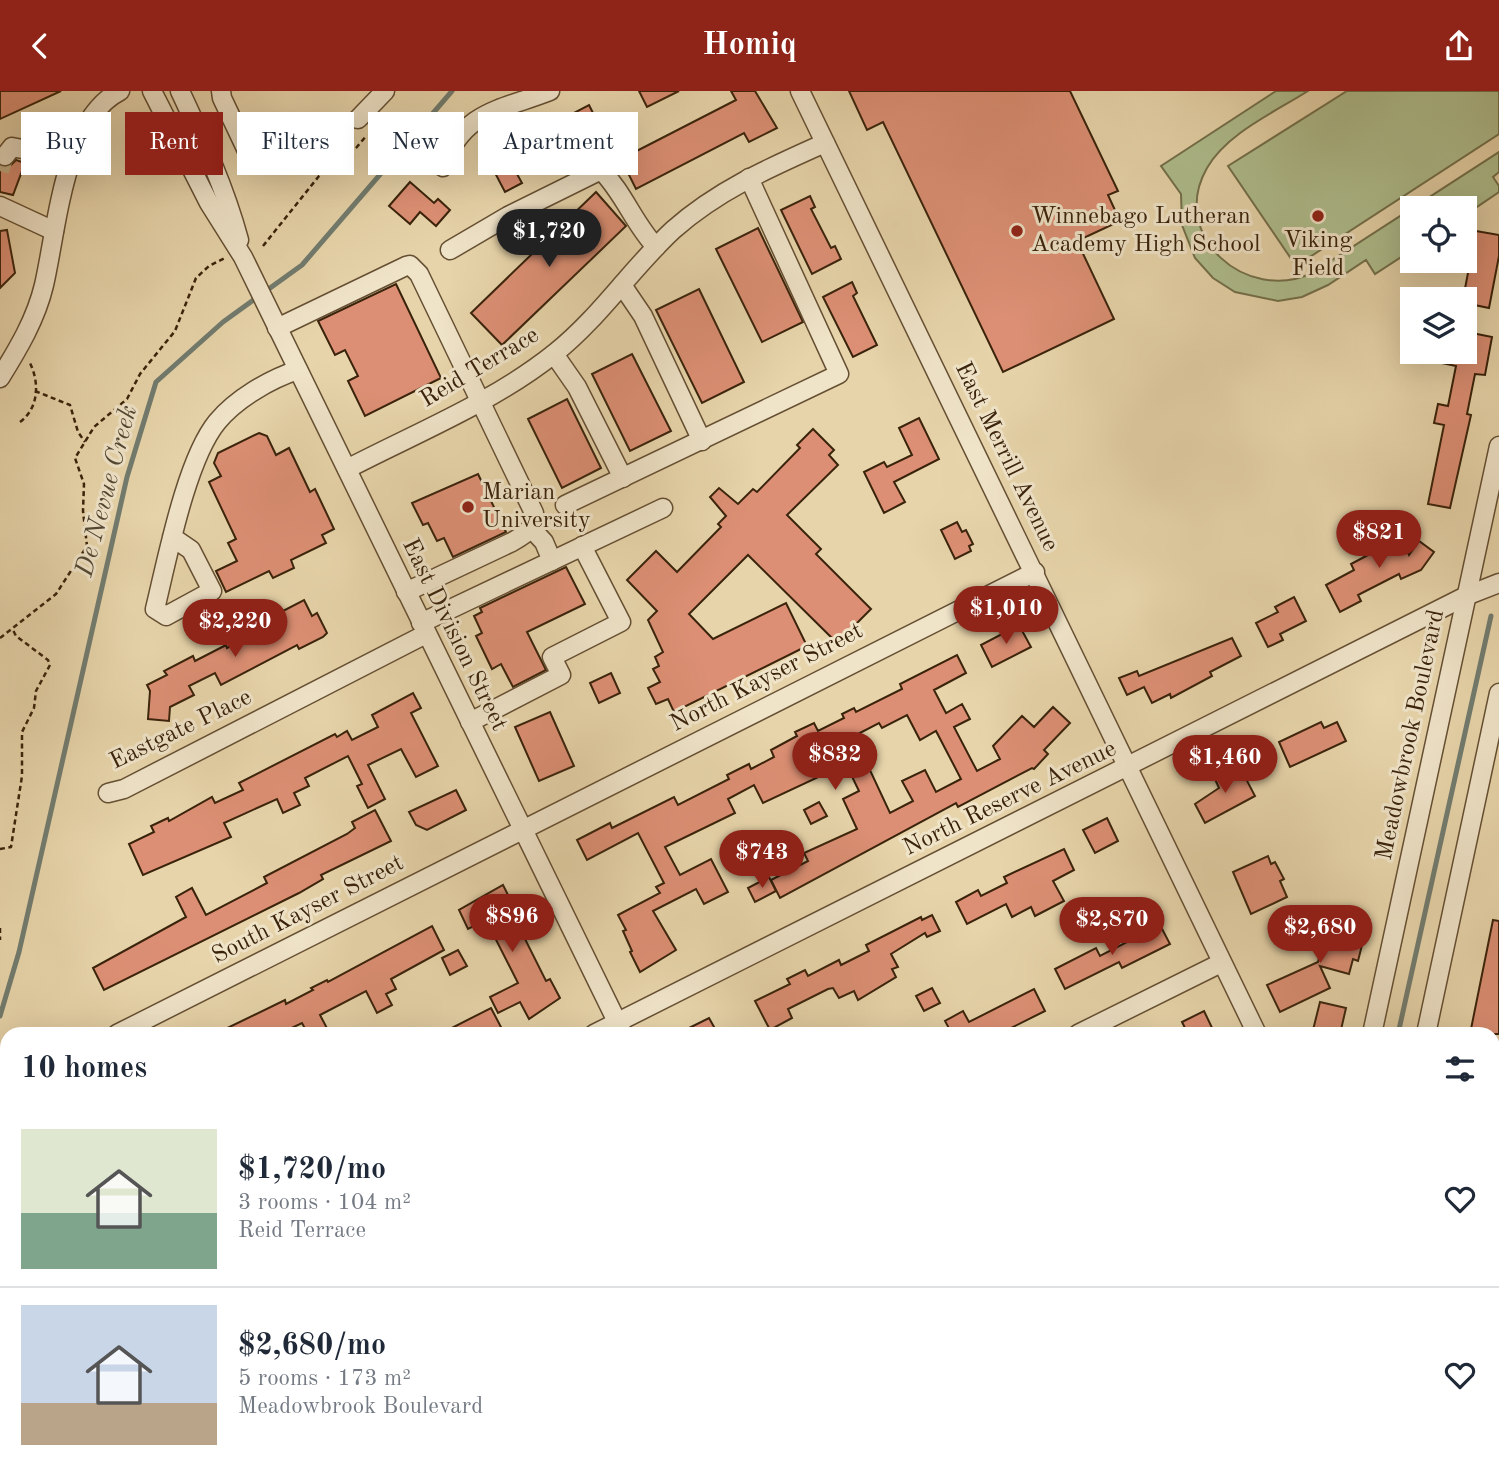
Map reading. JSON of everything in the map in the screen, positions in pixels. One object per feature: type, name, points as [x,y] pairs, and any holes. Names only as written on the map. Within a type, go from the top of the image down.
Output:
[{"type":"street","points":[[94,112],[100,103],[120,91]]},
{"type":"street","name":"East Division Street","points":[[152,91],[234,257],[255,282],[278,328],[620,1027]]},
{"type":"street","name":"East Division Street","points":[[180,91],[230,206],[234,257]]},
{"type":"street","points":[[221,91],[237,130]]},
{"type":"street","points":[[364,125],[385,91]]},
{"type":"street","points":[[464,132],[478,118],[499,107],[550,91]]},
{"type":"street","name":"East Merrill Avenue","points":[[800,91],[1253,1027]]},
{"type":"street","name":"Reid Terrace","points":[[347,470],[478,401],[554,354],[592,319],[656,247],[701,208],[749,178],[825,143]]},
{"type":"street","points":[[5,156],[12,147],[21,147]]},
{"type":"street","points":[[450,250],[508,216],[601,170],[616,185],[644,234],[656,247]]},
{"type":"street","points":[[0,378],[31,323],[44,286],[54,231],[69,175]]},
{"type":"street","points":[[565,505],[839,374],[749,178]]},
{"type":"street","points":[[0,206],[54,231]]},
{"type":"street","points":[[278,328],[410,265],[419,274],[534,513],[531,528],[512,542],[406,592]]},
{"type":"street","points":[[622,285],[643,316],[702,441]]},
{"type":"street","points":[[554,354],[577,387],[623,478]]},
{"type":"street","points":[[172,537],[202,448],[217,422],[247,396],[280,376],[298,370]]},
{"type":"street","name":"Meadowbrook Boulevard","points":[[1374,1027],[1499,446]]},
{"type":"street","name":"Eastgate Place","points":[[108,793],[124,789],[552,561],[663,508]]},
{"type":"street","points":[[531,528],[544,542],[552,561]]},
{"type":"street","points":[[470,722],[561,675],[552,657],[621,622],[582,546]]},
{"type":"street","name":"North Kayser Street","points":[[522,829],[1035,572]]},
{"type":"street","name":"North Reserve Avenue","points":[[622,1027],[1466,596],[1499,583]]},
{"type":"street","points":[[1427,1027],[1499,693]]},
{"type":"street","name":"South Kayser Street","points":[[131,1027],[522,829]]},
{"type":"street","points":[[1092,1027],[1221,963]]},
{"type":"path","points":[[263,246],[319,176],[356,148],[364,125]]},
{"type":"path","points":[[0,638],[56,594],[87,546],[83,511],[84,484],[75,458],[94,427],[127,399],[140,374],[175,331],[202,271],[234,257]]},
{"type":"path","points":[[20,422],[35,408],[32,367],[27,358]]},
{"type":"path","points":[[35,391],[70,405],[78,432],[85,442]]},
{"type":"path","points":[[0,849],[11,848],[22,776],[22,732],[34,708],[36,691],[50,665],[48,660],[16,636],[13,630]]},
{"type":"path","points":[[0,929],[0,940]]},
{"type":"green space","points":[[1276,91],[1308,91],[1239,134],[1207,168],[1198,193],[1198,217],[1206,239],[1220,258],[1240,271],[1263,279],[1287,280],[1312,273],[1400,216],[1400,258],[1375,274],[1366,260],[1328,285],[1302,297],[1278,301],[1235,292],[1213,278],[1195,258],[1182,225],[1181,194],[1161,166]]},
{"type":"green space","name":"Viking Field","points":[[1347,91],[1499,91],[1499,134],[1296,266],[1228,166]]},
{"type":"green space","points":[[1499,152],[1499,172],[1493,177],[1499,186],[1499,192],[1477,207],[1477,196],[1431,196]]},
{"type":"building","points":[[0,91],[61,91],[0,119]]},
{"type":"building","points":[[639,91],[679,91],[647,107]]},
{"type":"building","points":[[731,91],[755,91],[777,128],[749,142],[744,133],[636,189],[629,175],[638,175],[638,150],[736,100]]},
{"type":"building","name":"Winnebago Lutheran Academy High School","points":[[849,91],[1070,91],[1118,191],[1108,195],[1120,221],[1077,241],[1114,319],[1003,372],[883,122],[867,130]]},
{"type":"building","points":[[589,105],[592,112],[576,112]]},
{"type":"building","points":[[16,160],[21,162],[21,174],[13,195],[0,192],[0,166],[9,167]]},
{"type":"building","points":[[496,175],[518,175],[522,183],[505,192]]},
{"type":"building","points":[[410,182],[434,203],[438,199],[450,210],[436,226],[420,212],[410,224],[389,206]]},
{"type":"building","points":[[596,192],[626,226],[502,345],[471,313]]},
{"type":"building","points":[[810,196],[815,207],[811,209],[831,248],[835,246],[841,259],[812,274],[781,210]]},
{"type":"building","points":[[758,228],[803,322],[762,342],[716,249]]},
{"type":"building","points":[[7,230],[15,273],[0,288],[0,231]]},
{"type":"building","points":[[1477,231],[1499,235],[1499,256],[1489,308],[1477,306],[1477,287],[1465,287],[1468,273],[1477,273]]},
{"type":"building","points":[[852,282],[857,293],[853,296],[877,345],[853,357],[823,297]]},
{"type":"building","points":[[396,284],[441,378],[365,416],[348,381],[358,376],[345,350],[335,355],[318,321]]},
{"type":"building","points":[[699,289],[744,382],[702,403],[656,310]]},
{"type":"building","points":[[1477,334],[1492,337],[1485,375],[1475,374],[1467,414],[1471,415],[1450,508],[1428,504],[1444,425],[1434,423],[1438,404],[1448,406],[1456,366],[1446,364],[1477,364]]},
{"type":"building","points":[[632,354],[671,431],[630,451],[592,374]]},
{"type":"building","points":[[567,399],[601,468],[562,488],[528,419]]},
{"type":"building","points":[[919,418],[939,459],[894,482],[905,502],[884,513],[864,472],[884,462],[887,467],[912,455],[899,428]]},
{"type":"building","points":[[813,429],[834,450],[829,455],[838,465],[787,515],[821,549],[816,554],[871,609],[837,643],[748,555],[689,614],[713,639],[786,603],[807,646],[674,712],[668,699],[656,704],[648,688],[660,682],[653,669],[659,666],[655,657],[663,652],[648,620],[657,611],[627,580],[656,551],[677,572],[721,527],[718,524],[726,516],[710,497],[719,488],[738,504],[753,489],[757,492],[800,448],[797,445]]},
{"type":"building","points":[[259,433],[267,436],[276,455],[289,448],[310,492],[315,489],[334,529],[322,535],[326,543],[291,560],[294,568],[273,578],[269,571],[226,592],[216,571],[237,561],[228,543],[236,539],[209,482],[221,476],[214,463],[218,453]]},
{"type":"building","points":[[478,474],[506,532],[453,557],[444,538],[437,541],[428,523],[423,525],[412,503]]},
{"type":"building","points":[[957,522],[962,532],[966,530],[973,544],[969,546],[971,551],[955,559],[941,530]]},
{"type":"building","points":[[1397,529],[1409,555],[1419,541],[1434,552],[1421,570],[1401,579],[1399,574],[1358,595],[1361,601],[1340,612],[1326,585],[1354,570],[1351,564],[1385,546],[1381,537]]},
{"type":"building","points":[[566,567],[585,604],[527,632],[546,670],[513,687],[501,664],[492,669],[476,636],[482,633],[474,616],[482,612],[480,608]]},
{"type":"building","points":[[1294,597],[1306,621],[1280,634],[1283,640],[1268,647],[1256,623],[1278,612],[1275,607]]},
{"type":"building","points":[[304,600],[312,616],[317,613],[327,633],[323,637],[299,649],[297,645],[221,685],[215,673],[189,686],[194,695],[170,707],[169,721],[148,719],[150,691],[147,685],[167,675],[164,671],[193,656],[195,661],[226,645],[227,648],[284,618],[281,612]]},
{"type":"building","points":[[1019,625],[1031,647],[992,667],[981,645]]},
{"type":"building","points":[[1232,638],[1241,656],[1210,672],[1212,676],[1171,698],[1170,694],[1152,703],[1144,687],[1127,695],[1119,678],[1137,671],[1139,676]]},
{"type":"building","points":[[957,655],[966,673],[934,690],[946,713],[962,704],[970,719],[954,727],[977,771],[1000,759],[993,746],[1022,716],[1034,727],[1053,707],[1070,723],[1044,750],[1048,754],[1034,769],[958,807],[956,803],[780,898],[771,880],[808,861],[804,853],[857,829],[843,799],[859,791],[846,764],[763,803],[754,785],[728,799],[735,813],[665,847],[680,875],[711,859],[728,892],[704,904],[696,889],[653,911],[676,950],[640,972],[630,952],[632,951],[623,931],[626,930],[618,915],[660,893],[656,887],[664,883],[638,833],[587,860],[577,840],[610,823],[612,828],[674,797],[678,805],[729,779],[727,775],[749,764],[751,769],[774,757],[771,750],[797,736],[795,732],[814,723],[818,731],[844,718],[842,714],[854,708],[856,712],[902,689],[900,684]],"holes":[[[907,715],[920,740],[936,731],[961,779],[936,792],[925,770],[902,781],[913,801],[890,813],[854,736],[879,723],[882,728]]]},
{"type":"building","points":[[611,673],[620,693],[599,703],[590,683]]},
{"type":"building","points":[[413,693],[421,708],[411,713],[438,766],[416,777],[401,749],[368,765],[385,799],[368,808],[357,786],[362,784],[348,756],[305,778],[309,786],[294,793],[300,805],[283,813],[277,799],[224,823],[231,837],[143,875],[129,844],[154,832],[151,826],[168,818],[169,821],[212,797],[215,803],[243,790],[239,783],[335,734],[337,737],[347,731],[352,740],[378,727],[372,715]]},
{"type":"building","points":[[550,712],[574,766],[539,781],[515,727]]},
{"type":"building","points":[[1321,722],[1324,728],[1337,722],[1346,741],[1290,767],[1279,742]]},
{"type":"building","points":[[1229,767],[1236,779],[1244,775],[1255,796],[1205,823],[1195,804],[1219,788],[1213,775]]},
{"type":"building","points":[[456,790],[466,810],[427,830],[416,825],[409,812]]},
{"type":"building","points":[[819,802],[827,816],[811,824],[804,810]]},
{"type":"building","points":[[375,810],[391,841],[321,875],[323,879],[299,893],[104,990],[93,968],[186,917],[176,897],[192,888],[206,915],[267,883],[264,877],[347,834],[355,828],[352,822]]},
{"type":"building","points":[[1107,818],[1118,841],[1095,853],[1083,830]]},
{"type":"building","points":[[1064,849],[1074,870],[1053,881],[1064,901],[1035,916],[1031,907],[1012,917],[1006,904],[967,924],[956,902],[978,890],[981,896],[1007,883],[1004,877]]},
{"type":"building","points":[[1268,856],[1271,864],[1275,862],[1284,879],[1280,881],[1287,897],[1251,914],[1233,872]]},
{"type":"building","points":[[769,877],[776,891],[755,902],[748,888]]},
{"type":"building","points":[[503,885],[514,907],[510,909],[546,981],[550,979],[560,998],[529,1019],[520,1002],[498,1013],[490,997],[518,983],[486,920],[468,929],[459,910]]},
{"type":"building","points":[[932,915],[940,931],[927,937],[925,933],[891,954],[898,967],[892,969],[896,977],[858,1000],[854,991],[839,998],[833,988],[828,989],[788,1009],[792,1018],[776,1027],[768,1027],[755,1001],[790,984],[787,979],[805,970],[808,976],[839,960],[841,965],[869,951],[866,945],[921,917],[922,920]]},
{"type":"building","points":[[1329,917],[1362,925],[1358,940],[1363,941],[1358,961],[1353,959],[1349,974],[1320,966],[1330,988],[1280,1012],[1267,985],[1318,962]]},
{"type":"building","points":[[1493,920],[1499,921],[1499,1027],[1471,1027]]},
{"type":"building","points":[[1160,925],[1170,944],[1122,968],[1119,962],[1065,989],[1055,969],[1096,948],[1100,956]]},
{"type":"building","points":[[432,926],[444,950],[391,979],[396,989],[386,994],[392,1005],[377,1013],[366,991],[320,1015],[326,1027],[304,1027],[302,1023],[294,1027],[229,1027],[285,1000],[286,1004],[313,990],[311,988],[327,980],[328,982]]},
{"type":"building","points":[[458,950],[467,966],[450,975],[442,958]]},
{"type":"building","points":[[932,988],[940,1003],[924,1011],[916,996]]},
{"type":"building","points":[[1034,989],[1045,1011],[1013,1027],[948,1027],[945,1021],[963,1011],[969,1022]]},
{"type":"building","points":[[1320,1002],[1346,1008],[1342,1027],[1314,1027]]},
{"type":"building","points":[[491,1008],[501,1027],[454,1027]]},
{"type":"building","points":[[1204,1011],[1212,1027],[1184,1027],[1182,1022]]},
{"type":"building","points":[[709,1018],[714,1027],[691,1027]]},
{"type":"waterway","name":"De Nevue Creek","points":[[0,1016],[19,952],[127,477],[156,382],[223,322],[302,265],[452,91]]},
{"type":"waterway","points":[[1400,1027],[1491,616]]},
{"type":"tunnel","points":[[0,171],[5,156]]},
{"type":"place","name":"Viking Field","points":[[1318,216]]},
{"type":"place","name":"Winnebago Lutheran Academy High School","points":[[1017,231]]},
{"type":"place","name":"Marian University","points":[[468,507]]}]
